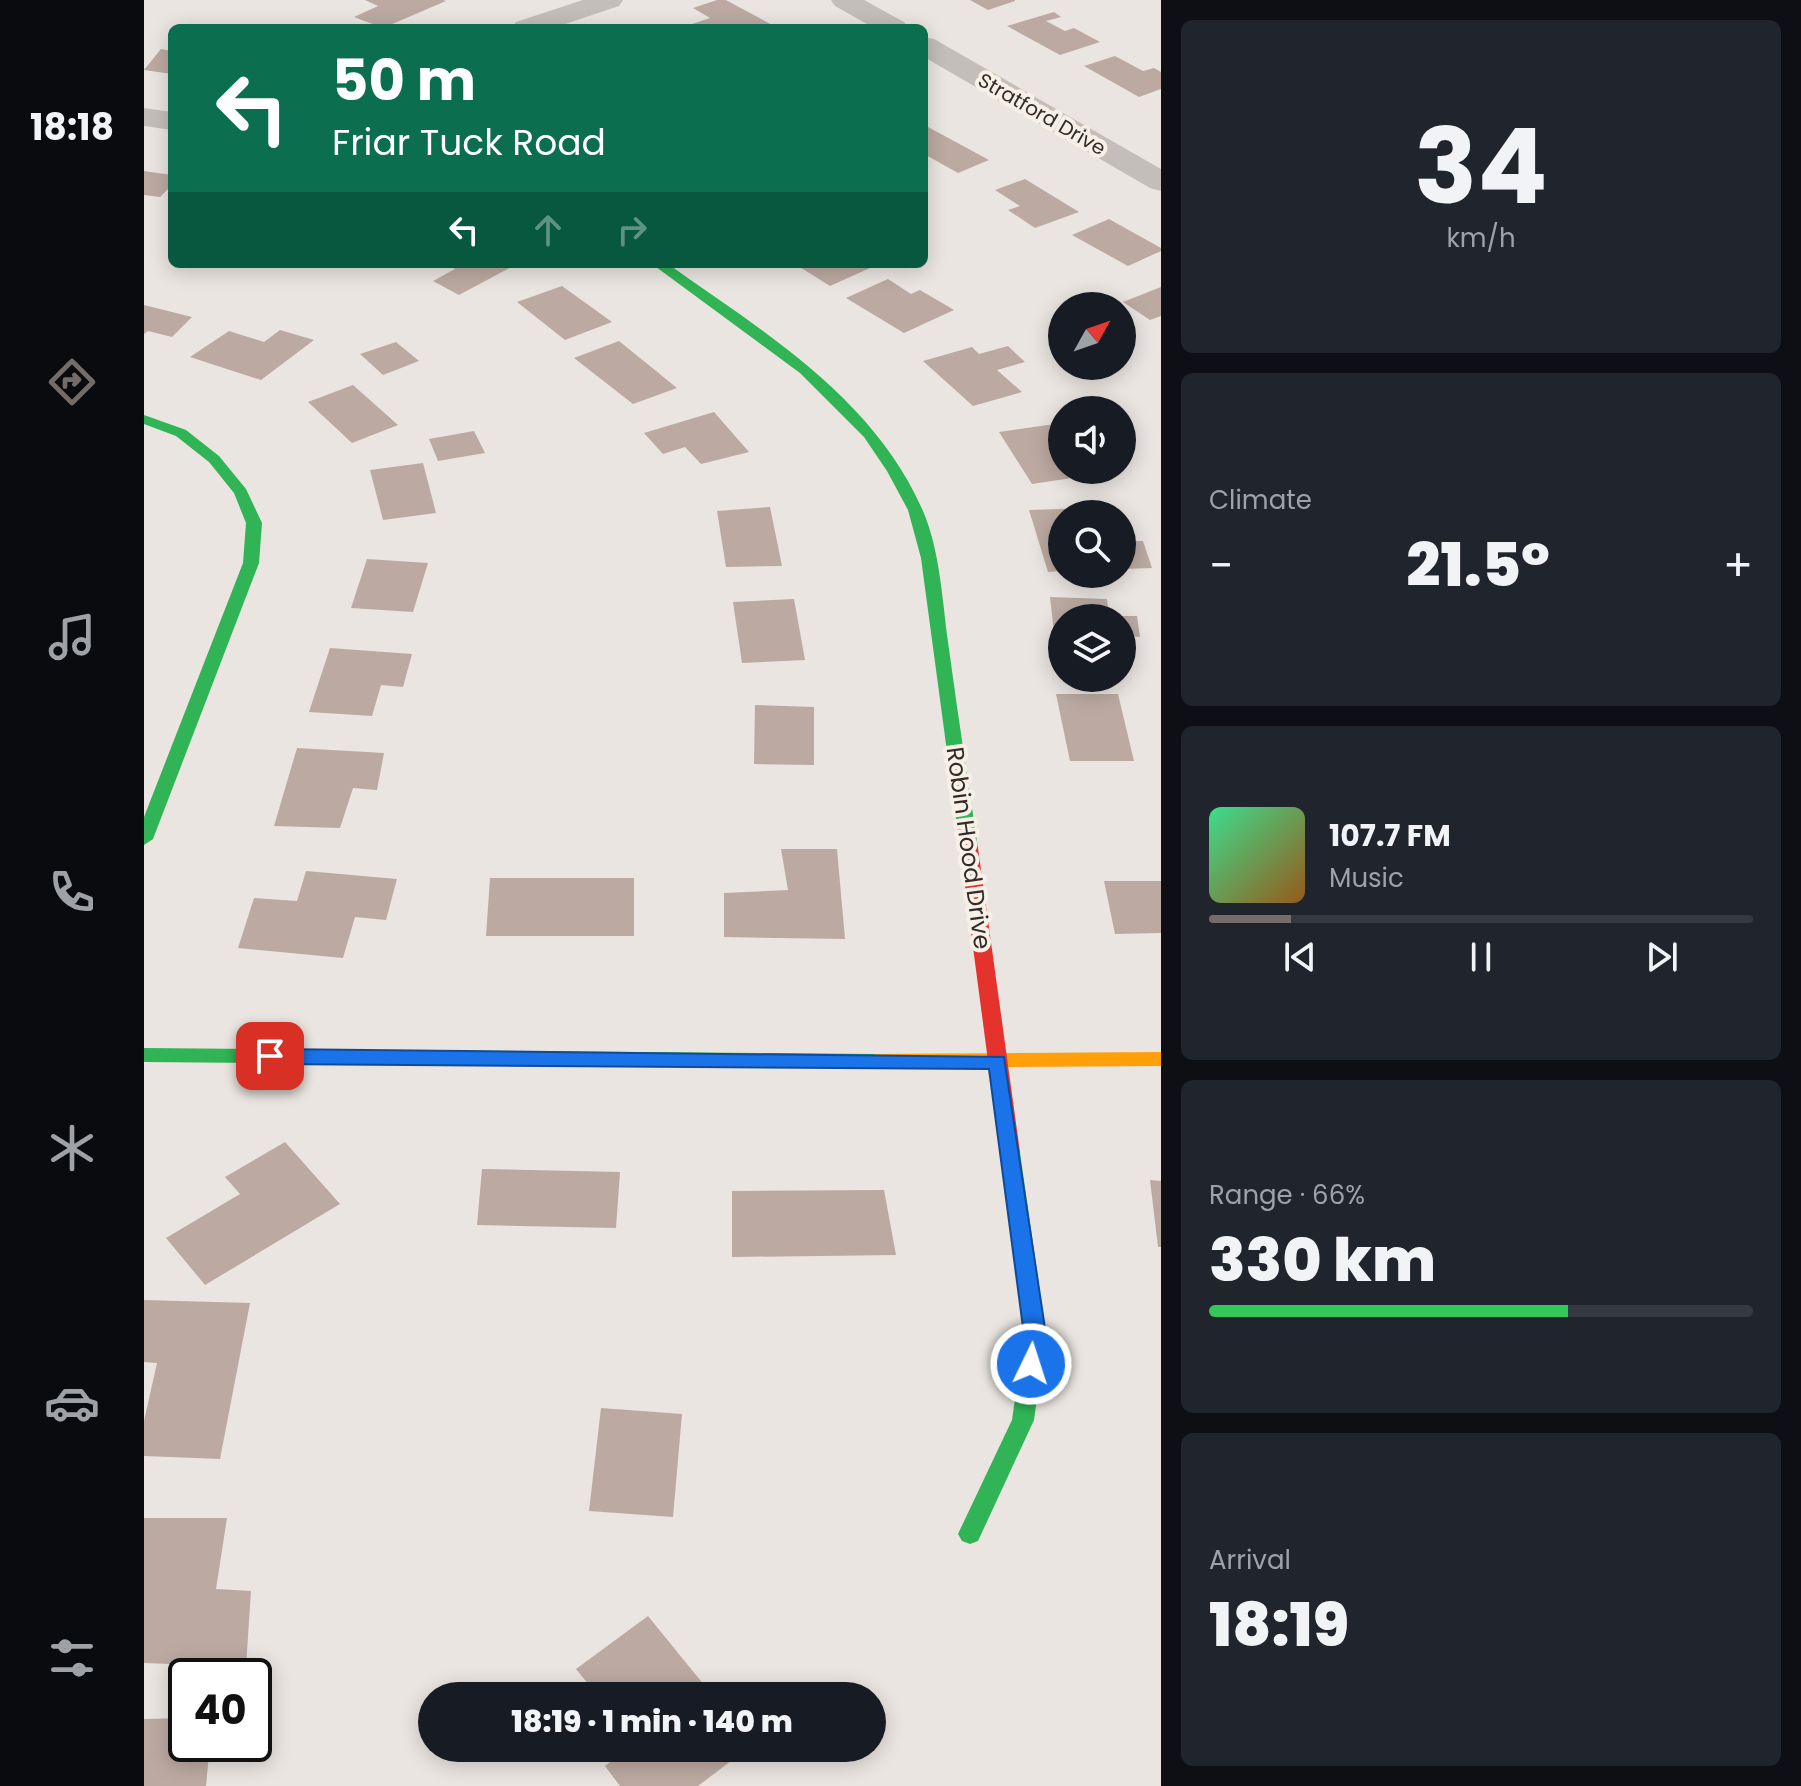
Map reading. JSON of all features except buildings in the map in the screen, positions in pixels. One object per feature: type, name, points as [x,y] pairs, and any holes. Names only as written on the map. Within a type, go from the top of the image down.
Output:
[{"type":"street","points":[[538,24],[610,0]]},
{"type":"street","points":[[844,0],[887,24]]},
{"type":"street","name":"Stratford Drive","points":[[928,47],[1161,182]]},
{"type":"street","points":[[144,117],[168,120]]},
{"type":"street","name":"Robin Hood Drive","points":[[664,268],[824,386],[881,447],[913,504],[930,566],[1035,1335],[1023,1420],[970,1534]]},
{"type":"street","points":[[144,419],[181,433],[214,459],[241,492],[254,523],[251,563],[144,839]]},
{"type":"street","points":[[144,1055],[997,1062],[1161,1059]]},
{"type":"traffic: fast","points":[[665,268],[805,370],[869,434],[895,470],[915,510],[929,558],[968,841]]},
{"type":"traffic: fast","points":[[144,419],[181,433],[214,459],[241,492],[254,523],[251,563],[144,839]]},
{"type":"traffic: fast","points":[[144,1055],[876,1061]]},
{"type":"traffic: fast","points":[[970,1534],[1023,1420],[1035,1335],[1010,1152]]},
{"type":"traffic: slow","points":[[876,1061],[1161,1059]]},
{"type":"traffic: jam","points":[[968,841],[1010,1152]]},
{"type":"route","points":[[270,1056],[997,1062],[1035,1335],[1031,1364]]}]
